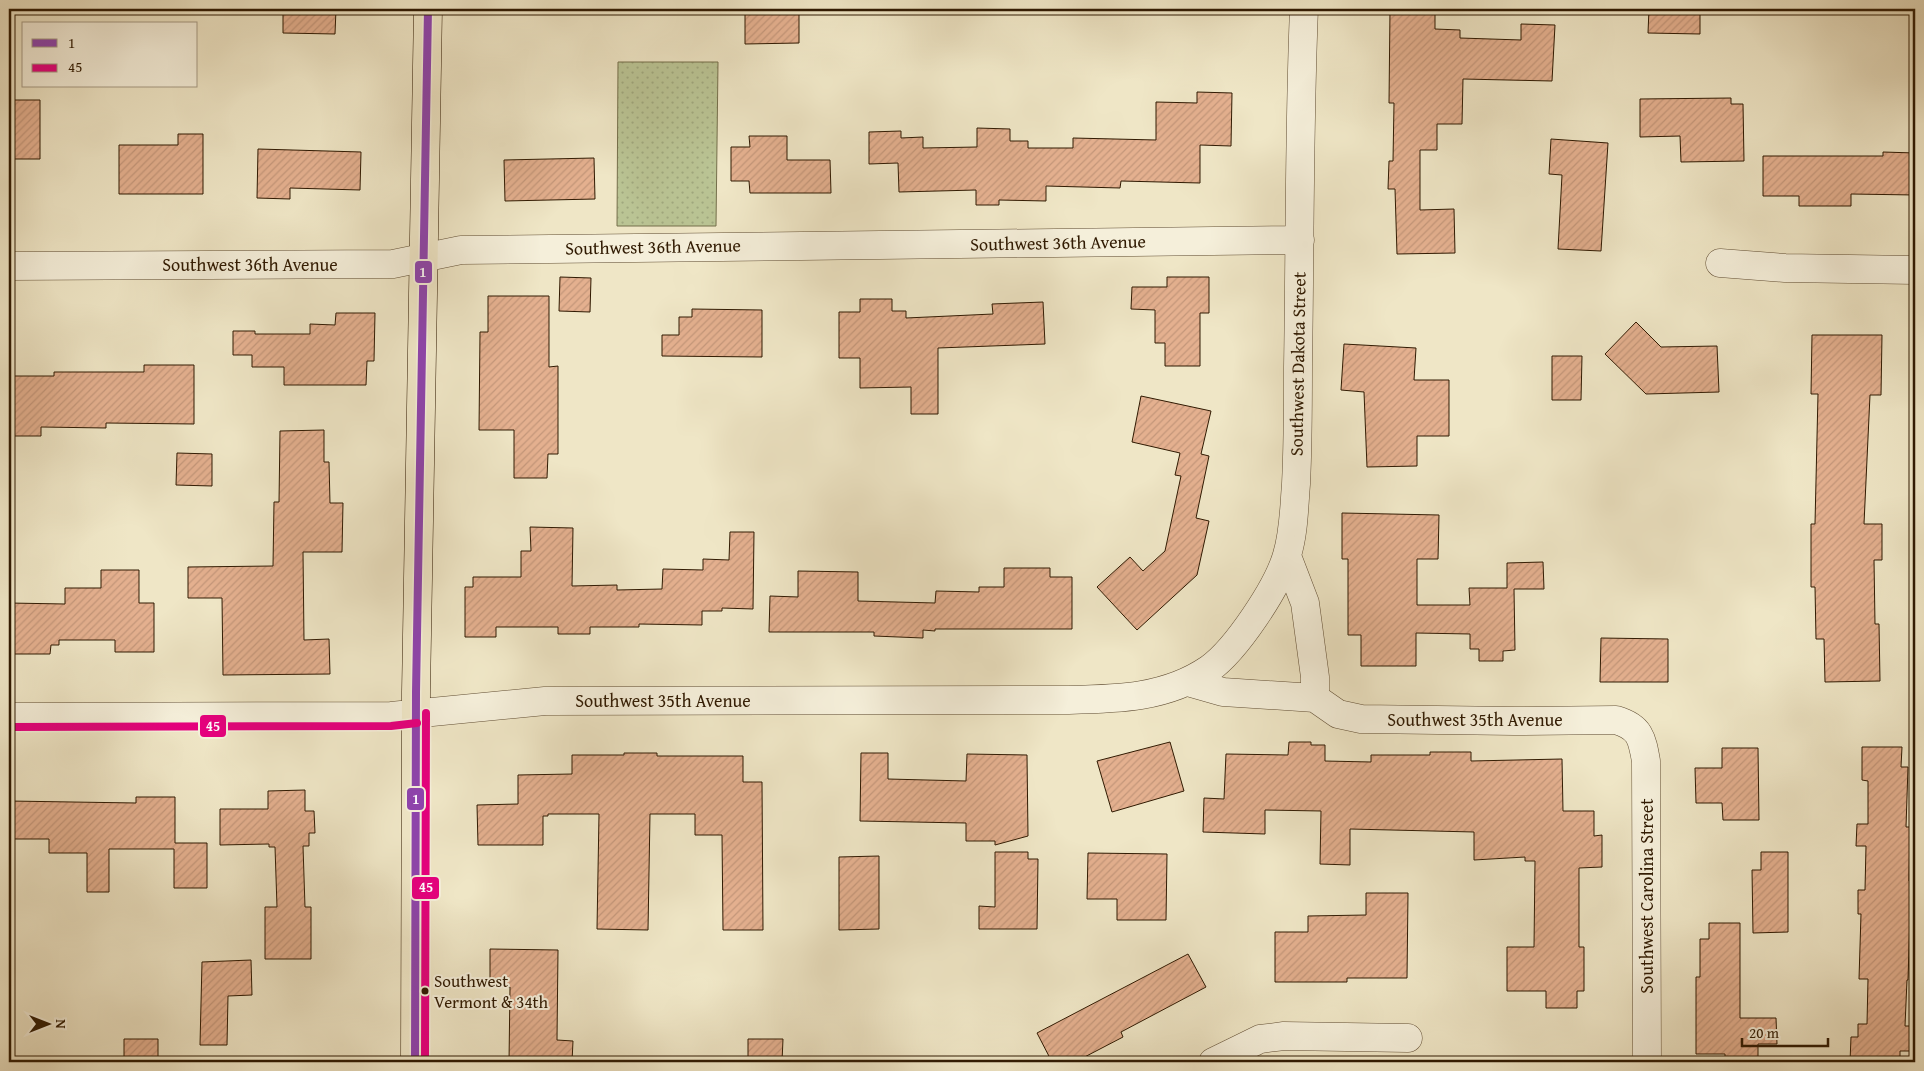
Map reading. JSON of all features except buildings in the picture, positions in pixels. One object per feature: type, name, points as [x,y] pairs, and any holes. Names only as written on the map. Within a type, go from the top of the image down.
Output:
[{"type":"main road","points":[[415,1062],[416,713],[428,9]]},
{"type":"street","name":"Southwest Dakota Street","points":[[1188,682],[1211,668],[1228,651],[1263,603],[1287,556],[1294,521],[1304,9]]},
{"type":"street","name":"Southwest 36th Avenue","points":[[9,266],[393,264],[461,250],[1300,240]]},
{"type":"street","points":[[1720,263],[1785,268],[1915,270]]},
{"type":"street","points":[[1188,682],[1223,692],[1315,698],[1315,677],[1305,603],[1287,556]]},
{"type":"street","name":"Southwest 35th Avenue","points":[[9,717],[391,716],[544,701],[815,702],[1115,699],[1141,696],[1174,688],[1188,682]]},
{"type":"street","name":"Southwest 35th Avenue","points":[[1315,698],[1338,714],[1362,719],[1616,720],[1628,724],[1637,732]]},
{"type":"street","name":"Southwest Carolina Street","points":[[1637,732],[1643,742],[1646,761],[1647,1062]]},
{"type":"street","points":[[1213,1062],[1260,1039],[1284,1036],[1408,1038]]},
{"type":"green space","points":[[618,62],[718,62],[716,226],[617,226]]},
{"type":"transit line","name":"1","points":[[415,1062],[416,692],[428,9]]},
{"type":"transit line","name":"45","points":[[425,1062],[426,713]]},
{"type":"transit line","name":"45","points":[[9,727],[391,726],[417,723]]},
{"type":"place","name":"Southwest Vermont & 34th","points":[[425,991]]}]
